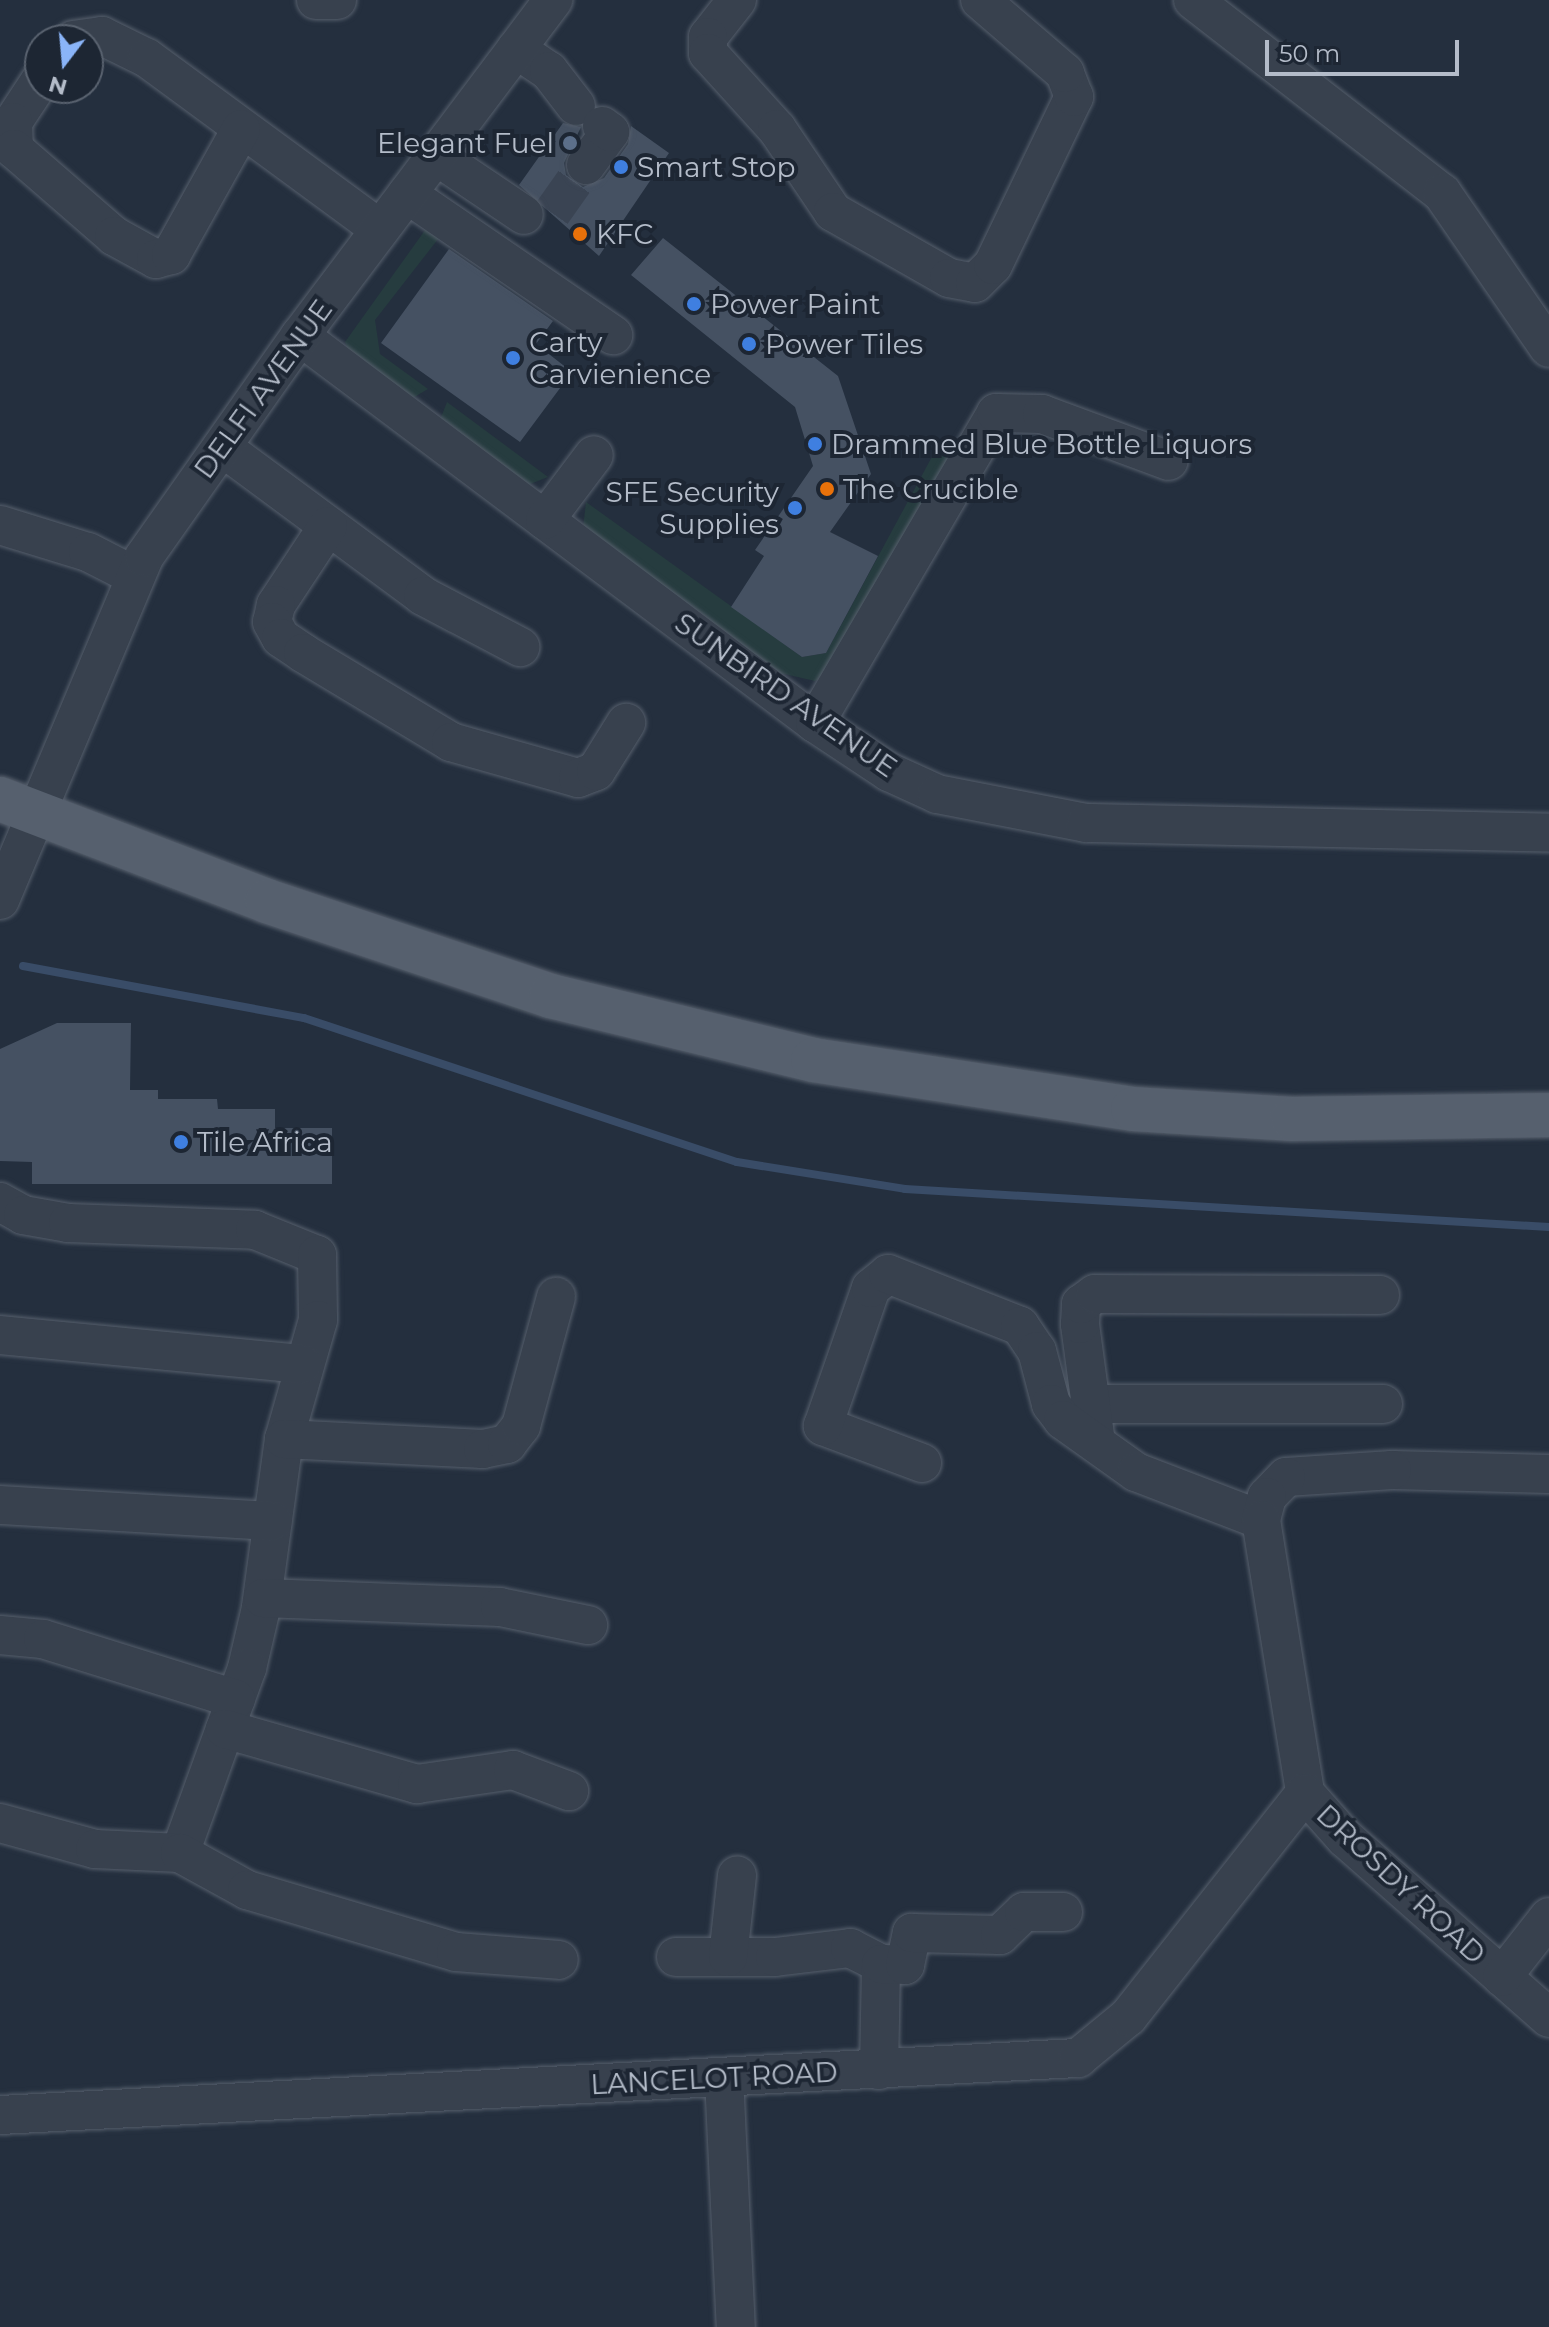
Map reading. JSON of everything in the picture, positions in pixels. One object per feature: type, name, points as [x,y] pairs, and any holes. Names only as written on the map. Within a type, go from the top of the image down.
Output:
[{"type":"main road","points":[[0,771],[27,801],[263,876],[425,950],[551,996],[658,1024],[977,1089],[1133,1109],[1293,1119],[1549,1115]]},
{"type":"street","points":[[316,0],[337,0]]},
{"type":"street","name":"DELFI AVENUE","points":[[0,900],[27,801],[135,576],[300,336],[553,0]]},
{"type":"street","points":[[737,0],[708,37],[708,53],[770,120],[833,212],[949,278],[975,283],[998,255],[1072,112],[1074,97],[1065,73],[980,0]]},
{"type":"street","points":[[1193,0],[1442,193],[1549,348]]},
{"type":"street","points":[[104,41],[119,41],[380,229]]},
{"type":"street","points":[[516,49],[549,71],[589,116],[610,132],[586,165]]},
{"type":"street","points":[[25,104],[13,122],[14,149],[114,236],[156,259],[171,255],[241,129]]},
{"type":"street","points":[[435,155],[538,214],[496,255]]},
{"type":"street","points":[[407,194],[613,335]]},
{"type":"street","name":"SUNBIRD AVENUE","points":[[300,336],[815,723],[889,772],[937,794],[1086,823],[1549,833]]},
{"type":"street","points":[[815,723],[996,413],[1042,414],[1169,461]]},
{"type":"street","points":[[222,447],[423,596],[520,647]]},
{"type":"street","points":[[545,520],[594,455]]},
{"type":"street","points":[[0,525],[88,552],[135,576]]},
{"type":"street","points":[[328,526],[276,605],[272,622],[281,638],[303,653],[451,742],[578,778],[596,771],[626,723]]},
{"type":"street","points":[[0,1202],[23,1215],[68,1223],[255,1230],[317,1255],[318,1320],[284,1439],[263,1598],[231,1714],[180,1853]]},
{"type":"street","points":[[922,1463],[823,1426],[871,1288],[888,1274],[1020,1326],[1037,1351],[1057,1413],[1108,1449],[1153,1453],[1263,1518],[1286,1477],[1342,1472],[1549,1474]]},
{"type":"street","points":[[1108,1449],[1091,1404],[1080,1324],[1081,1304],[1095,1294],[1380,1295]]},
{"type":"street","points":[[284,1439],[483,1449],[507,1444],[521,1426],[556,1297]]},
{"type":"street","points":[[0,1335],[303,1364]]},
{"type":"street","points":[[1091,1404],[1383,1404]]},
{"type":"street","points":[[0,1505],[273,1521]]},
{"type":"street","name":"DROSDY ROAD","points":[[1263,1518],[1305,1793],[1345,1838],[1549,2018]]},
{"type":"street","points":[[263,1598],[486,1606],[588,1625]]},
{"type":"street","points":[[0,1635],[43,1639],[417,1784],[513,1770],[569,1791]]},
{"type":"street","name":"LANCELOT ROAD","points":[[0,2115],[1078,2058],[1128,2017],[1305,1793]]},
{"type":"street","points":[[0,1823],[95,1849],[180,1853],[247,1890],[456,1952],[559,1960]]},
{"type":"street","points":[[728,1957],[737,1875]]},
{"type":"street","points":[[676,1957],[728,1957],[850,1948],[881,1964],[905,1965],[912,1933],[1000,1935],[1024,1912],[1063,1912]]},
{"type":"street","points":[[1502,1977],[1549,1917]]},
{"type":"street","points":[[879,2070],[881,1964]]},
{"type":"street","points":[[724,2077],[736,2327]]},
{"type":"green space","points":[[428,226],[442,234],[375,320],[380,354],[428,389],[411,399],[350,354],[345,342]]},
{"type":"green space","points":[[447,402],[548,477],[525,486],[440,420]]},
{"type":"green space","points":[[941,440],[956,450],[824,678],[815,681],[780,673],[583,528],[586,502],[802,657],[826,653]]},
{"type":"building","points":[[563,123],[581,127],[564,163],[566,175],[583,187],[604,178],[628,144],[631,126],[669,153],[599,256],[519,185]]},
{"type":"building","points":[[663,238],[838,376],[871,474],[830,532],[878,556],[826,653],[802,657],[731,607],[764,556],[755,550],[813,466],[795,407],[631,275]]},
{"type":"building","points":[[449,249],[553,321],[536,344],[572,372],[520,442],[381,343]]},
{"type":"building","points":[[57,1023],[131,1023],[130,1090],[158,1090],[158,1099],[217,1099],[218,1109],[275,1109],[275,1128],[332,1128],[332,1184],[32,1184],[32,1162],[0,1161],[0,1049]]},
{"type":"waterway","points":[[23,966],[304,1018],[737,1162],[905,1189],[1549,1227]]},
{"type":"tunnel","points":[[552,213],[586,165]]},
{"type":"place","name":"Elegant Fuel","points":[[570,143]]},
{"type":"place","name":"Smart Stop","points":[[621,167]]},
{"type":"place","name":"KFC","points":[[580,234]]},
{"type":"place","name":"Power Paint","points":[[694,304]]},
{"type":"place","name":"Power Tiles","points":[[749,344]]},
{"type":"place","name":"Carty Carvienience","points":[[513,358]]},
{"type":"place","name":"Drammed Blue Bottle Liquors","points":[[815,444]]},
{"type":"place","name":"The Crucible","points":[[827,489]]},
{"type":"place","name":"SFE Security Supplies","points":[[795,508]]},
{"type":"place","name":"Tile Africa","points":[[181,1142]]}]
